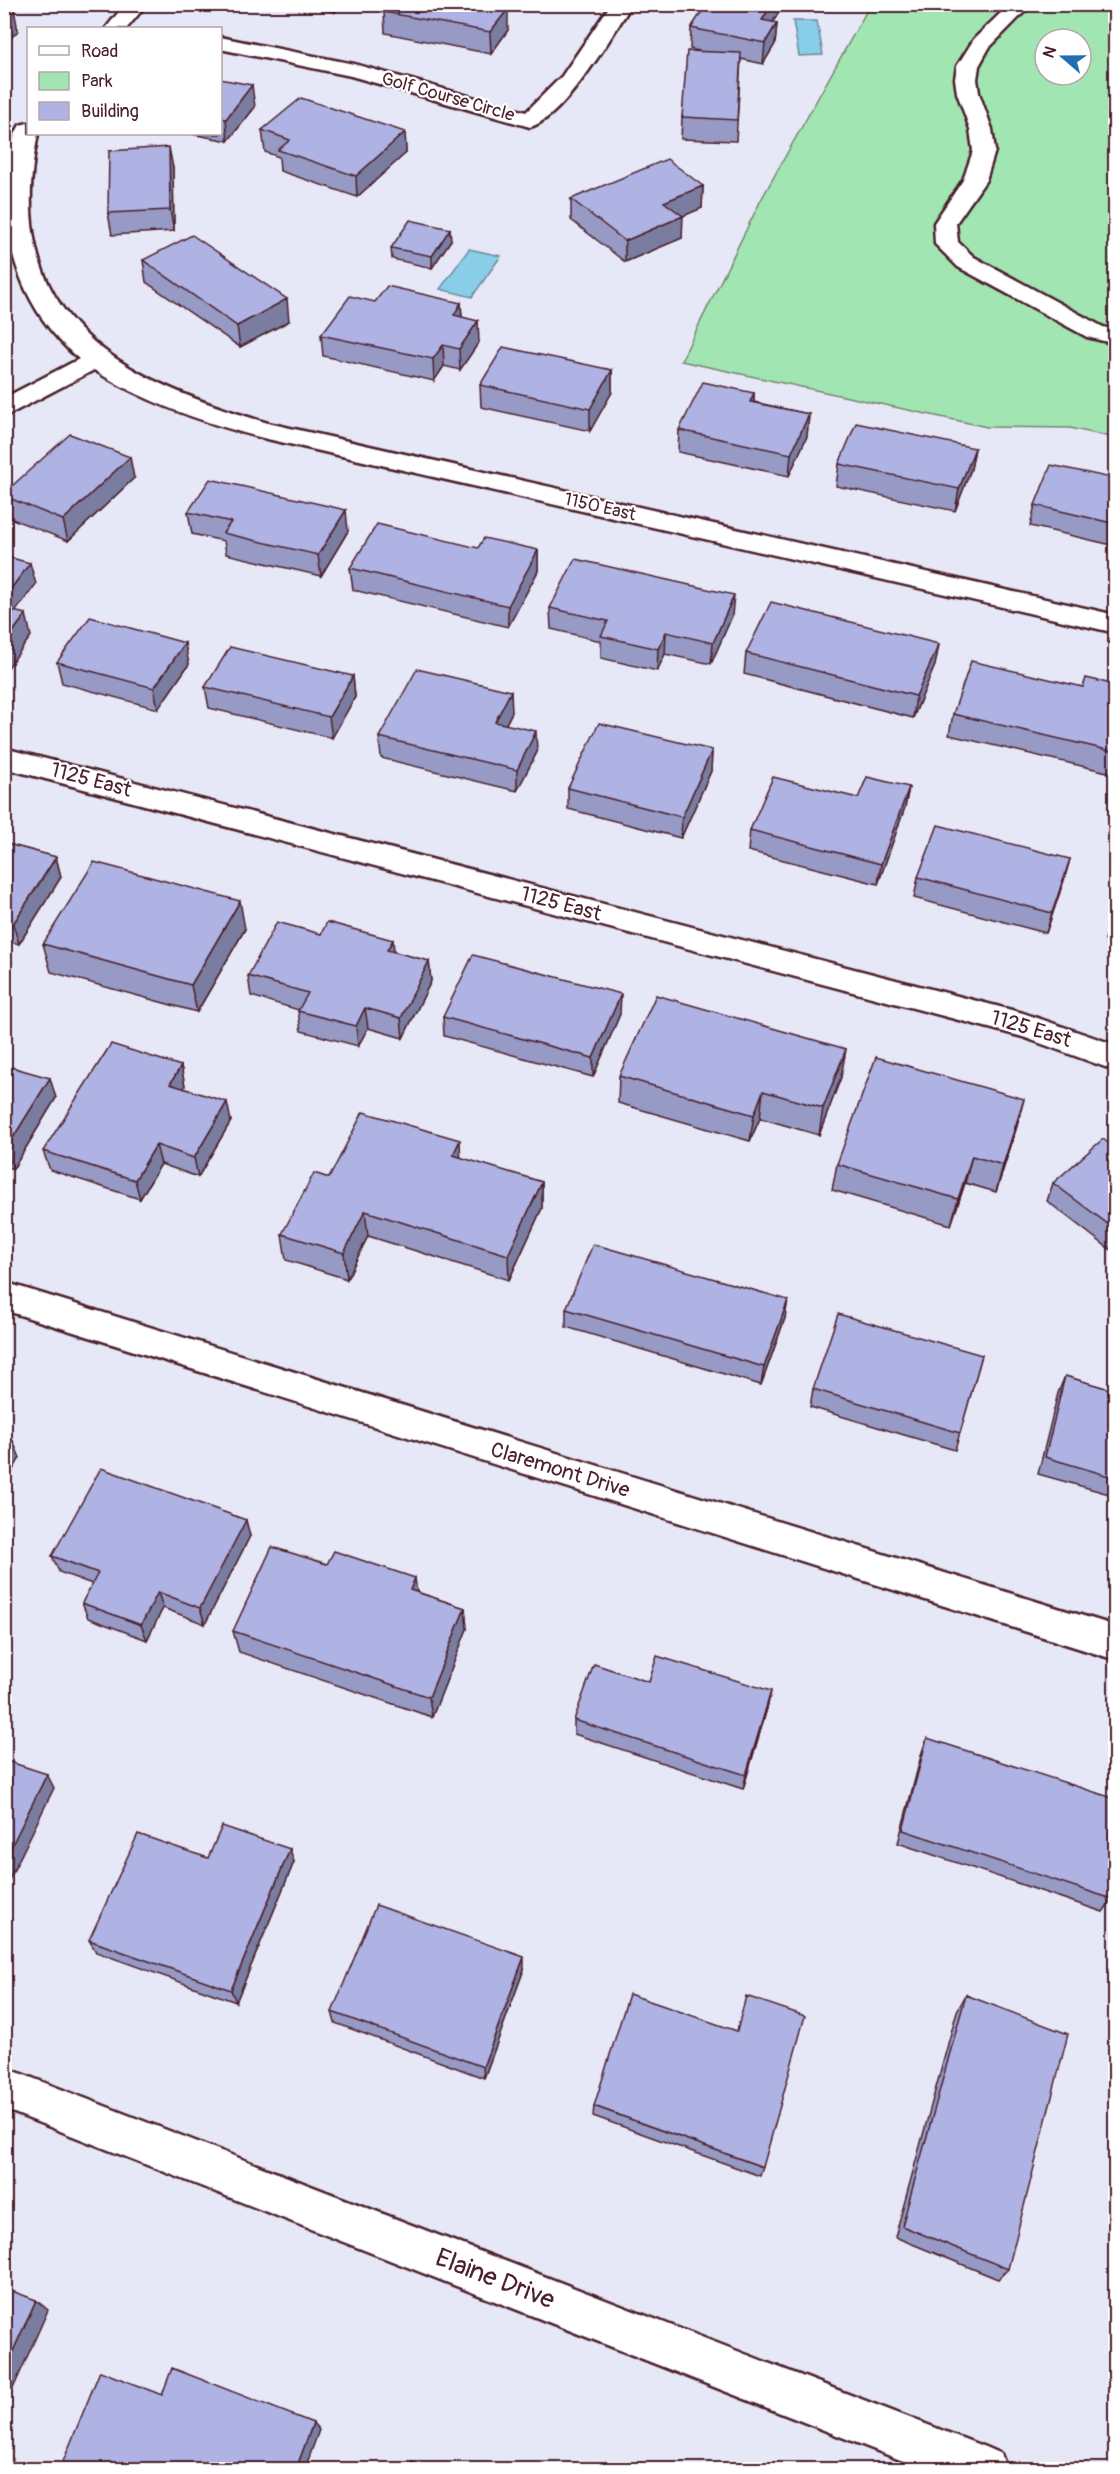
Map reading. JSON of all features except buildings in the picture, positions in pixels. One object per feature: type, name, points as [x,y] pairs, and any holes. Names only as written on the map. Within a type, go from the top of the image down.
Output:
[{"type":"street","points":[[126,26],[137,4]]},
{"type":"street","name":"Golf Course Circle","points":[[222,43],[354,70],[530,120],[553,102],[571,82],[622,4]]},
{"type":"street","points":[[1022,4],[990,33],[966,70],[967,91],[982,128],[984,152],[976,178],[945,223],[947,244],[966,262],[1095,332],[1116,337]]},
{"type":"street","name":"1150 East","points":[[27,132],[11,172],[5,211],[10,238],[30,288],[68,336],[95,360],[154,392],[200,411],[263,430],[1116,624]]},
{"type":"street","points":[[4,409],[38,388],[95,360]]},
{"type":"street","name":"1125 East","points":[[4,758],[1023,1025],[1079,1043],[1116,1059]]},
{"type":"street","name":"Claremont Drive","points":[[4,1296],[1116,1643]]},
{"type":"street","name":"Elaine Drive","points":[[4,2088],[986,2469]]},
{"type":"green space","points":[[870,5],[1115,5],[1115,438],[1070,428],[987,427],[681,361],[762,198]]},
{"type":"water","points":[[793,21],[817,21],[823,55],[799,56]]},
{"type":"water","points":[[469,249],[501,256],[472,297],[440,289]]}]
